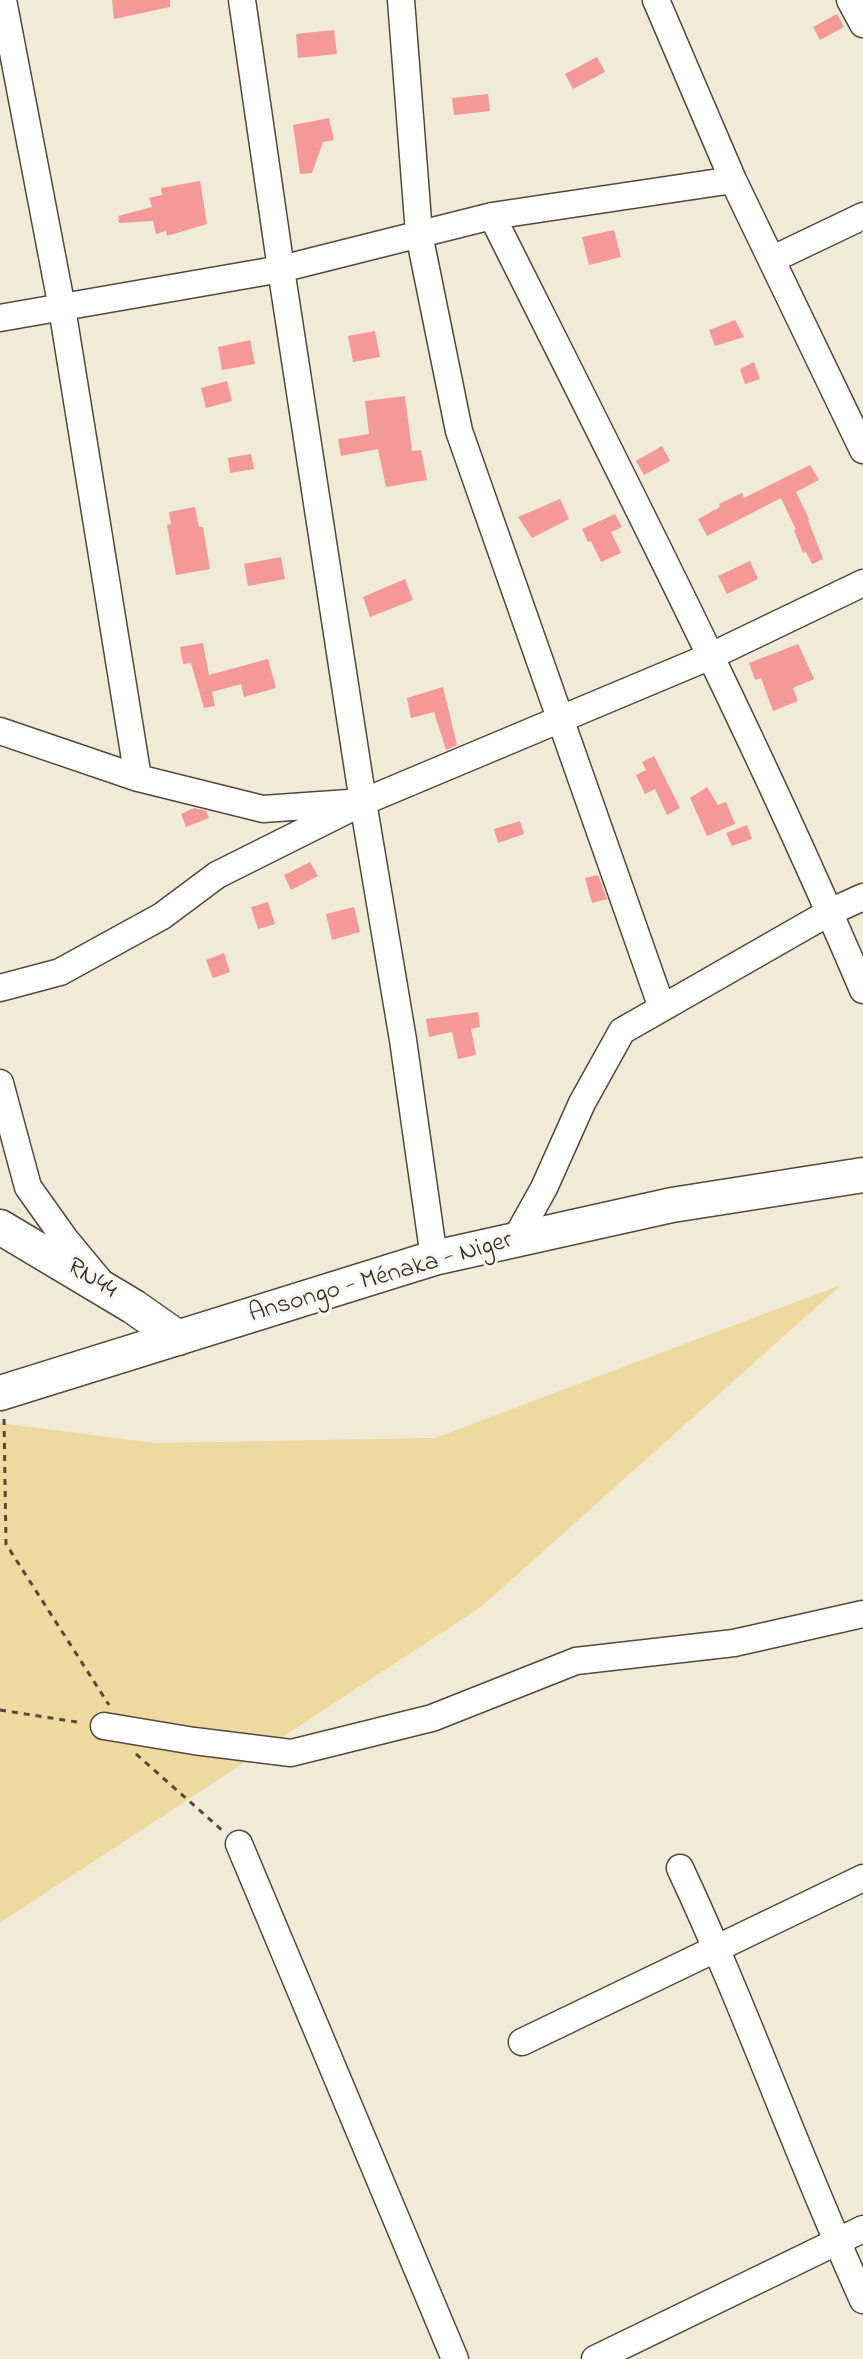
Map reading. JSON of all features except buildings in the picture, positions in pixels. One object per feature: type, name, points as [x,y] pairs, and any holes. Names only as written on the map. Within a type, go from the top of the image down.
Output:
[{"type":"main road","name":"Ansongo - Ménaka - Niger","points":[[2,1393],[434,1258],[672,1205],[863,1175]]},
{"type":"main road","name":"RN44","points":[[0,1227],[108,1291],[178,1338]]},
{"type":"street","points":[[3,0],[62,308],[138,778]]},
{"type":"street","points":[[242,0],[434,1258]]},
{"type":"street","points":[[401,0],[419,234],[459,431],[662,1008]]},
{"type":"street","points":[[656,0],[733,180],[863,450]]},
{"type":"street","points":[[850,0],[863,24]]},
{"type":"street","points":[[0,318],[281,269],[492,216],[733,180]]},
{"type":"street","points":[[492,216],[711,656],[863,990]]},
{"type":"street","points":[[773,259],[863,216]]},
{"type":"street","points":[[0,988],[60,972],[162,916],[217,875],[363,802],[711,656],[863,583]]},
{"type":"street","points":[[0,731],[138,778],[263,809],[363,802]]},
{"type":"street","points":[[515,1240],[544,1188],[582,1103],[622,1031],[830,912],[863,897]]},
{"type":"street","points":[[0,1083],[28,1187],[108,1291]]},
{"type":"street","points":[[114,1727],[291,1753],[432,1718],[576,1661],[734,1643],[863,1614]]},
{"type":"street","points":[[239,1844],[455,2359]]},
{"type":"street","points":[[680,1868],[717,1948],[863,2300]]},
{"type":"street","points":[[522,2042],[863,1878]]},
{"type":"street","points":[[595,2359],[863,2229]]},
{"type":"path","points":[[2,1393],[6,1544],[114,1727],[146,1762]]},
{"type":"path","points":[[0,1710],[114,1727]]},
{"type":"path","points":[[135,1753],[239,1844]]},
{"type":"sand","points":[[841,1285],[482,1606],[0,1923],[0,1423],[154,1443],[435,1438]]}]
